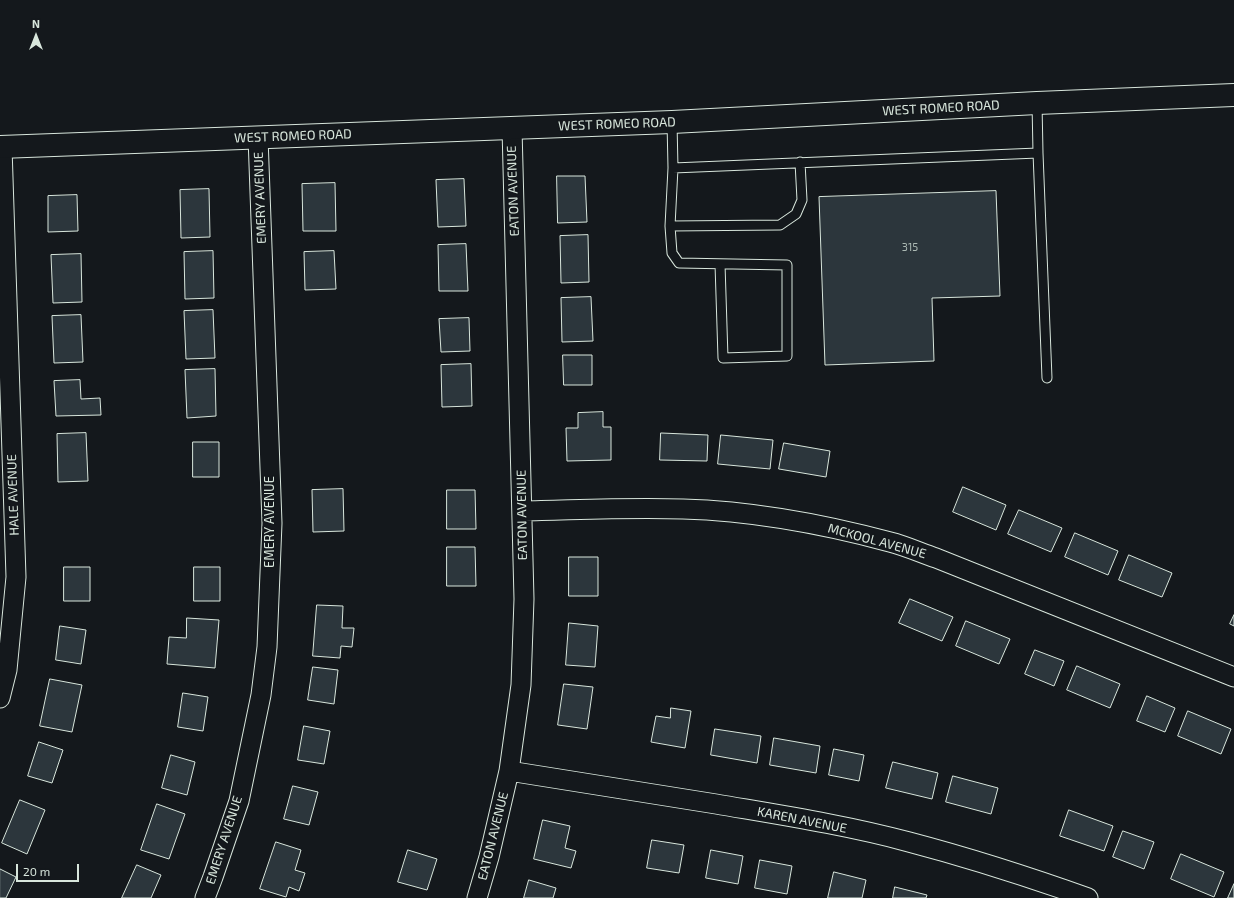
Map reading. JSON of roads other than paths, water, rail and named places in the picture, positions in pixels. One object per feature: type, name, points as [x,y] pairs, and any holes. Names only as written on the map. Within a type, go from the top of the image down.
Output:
[{"type":"main road","name":"WEST ROMEO ROAD","points":[[1,147],[672,122],[1037,103],[1234,95]]},
{"type":"street","name":"EATON AVENUE","points":[[477,898],[489,856],[509,771],[521,685],[524,598],[512,128]]},
{"type":"street","name":"EMERY AVENUE","points":[[204,898],[213,877],[238,801],[261,695],[267,647],[272,523],[258,137]]},
{"type":"street","name":"HALE AVENUE","points":[[0,698],[7,670],[16,577],[1,147]]},
{"type":"street","name":"MCKOOL AVENUE","points":[[522,511],[683,509],[734,512],[775,518],[891,542],[936,558],[1234,677]]},
{"type":"street","name":"KAREN AVENUE","points":[[509,771],[776,814],[847,828],[908,842],[970,859],[1088,898]]},
{"type":"lane","points":[[1037,103],[1047,378]]},
{"type":"lane","points":[[672,122],[673,168],[670,226],[672,253],[679,263],[787,265],[787,356],[724,358],[720,264]]},
{"type":"lane","points":[[673,168],[1038,153]]},
{"type":"lane","points":[[670,226],[780,225],[796,214],[802,200],[800,162]]}]
